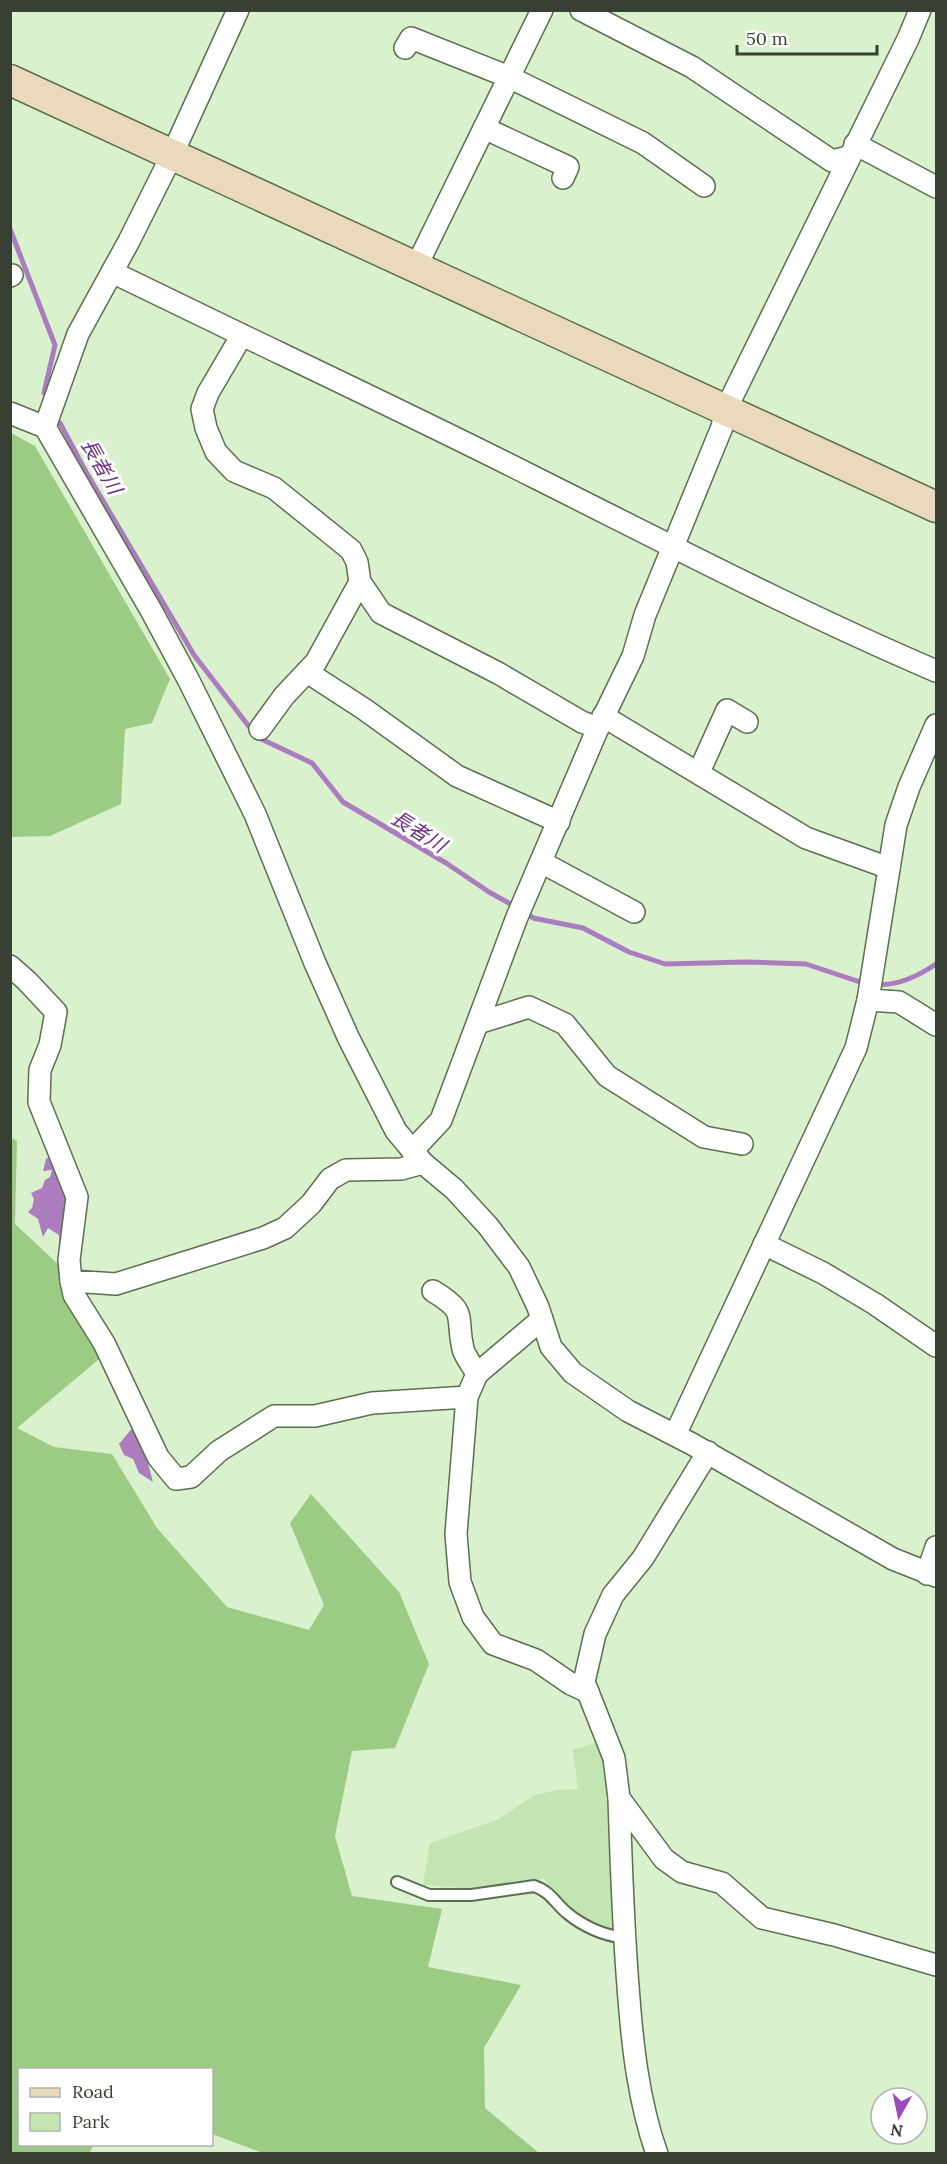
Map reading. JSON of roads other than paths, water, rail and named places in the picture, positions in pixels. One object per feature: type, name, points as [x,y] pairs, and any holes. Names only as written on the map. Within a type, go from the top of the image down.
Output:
[{"type":"street","points":[[45,427],[78,334],[172,155],[238,10]]},
{"type":"street","points":[[416,267],[542,10]]},
{"type":"street","points":[[581,10],[692,67],[832,160],[851,151],[936,187]]},
{"type":"street","points":[[71,1281],[116,1284],[263,1238],[285,1228],[311,1204],[330,1179],[346,1170],[401,1170],[417,1157],[441,1120],[520,910],[601,722],[633,656],[645,615],[722,427],[726,409],[908,39],[920,10]]},
{"type":"street","points":[[405,48],[411,38],[509,77],[643,143],[704,186]]},
{"type":"street","points":[[10,80],[936,507]]},
{"type":"street","points":[[484,128],[568,167],[563,178]]},
{"type":"street","points":[[112,272],[474,446],[673,547],[936,671]]},
{"type":"street","points":[[242,335],[208,393],[202,409],[206,428],[216,452],[234,471],[274,488],[351,549],[357,562],[360,582],[381,614],[498,672],[582,722],[601,722],[699,772],[806,838],[889,868]]},
{"type":"street","points":[[10,412],[45,427],[152,612],[255,814],[311,953],[349,1039],[396,1131],[417,1157],[454,1189],[488,1226],[519,1267],[542,1319],[551,1347],[573,1373],[628,1411],[708,1452],[893,1559],[932,1575],[936,1547]]},
{"type":"street","points":[[260,729],[284,696],[316,662],[360,582]]},
{"type":"street","points":[[307,672],[364,709],[457,776],[559,822]]},
{"type":"street","points":[[699,772],[727,710],[747,722]]},
{"type":"street","points":[[675,1435],[856,1047],[870,989],[896,825],[909,787],[936,725]]},
{"type":"street","points":[[541,862],[634,912]]},
{"type":"street","points":[[10,966],[56,1012],[50,1045],[40,1070],[39,1102],[76,1197],[69,1260],[74,1294],[104,1344],[158,1457],[176,1479],[191,1477],[219,1451],[274,1416],[315,1416],[372,1403],[467,1397]]},
{"type":"street","points":[[870,989],[899,1002],[936,1025]]},
{"type":"street","points":[[478,1023],[529,1007],[565,1024],[607,1076],[704,1137],[742,1144]]},
{"type":"street","points":[[764,1244],[832,1278],[936,1346]]},
{"type":"street","points":[[433,1291],[452,1303],[461,1318],[463,1351],[477,1374]]},
{"type":"street","points":[[542,1319],[477,1374],[467,1397],[456,1534],[460,1582],[473,1617],[493,1644],[536,1660],[570,1684],[588,1692]]},
{"type":"street","points":[[657,2154],[651,2138],[633,2053],[624,1938],[619,1798],[614,1758],[584,1682],[595,1634],[613,1595],[643,1558],[708,1452]]},
{"type":"street","points":[[619,1798],[664,1859],[682,1872],[722,1883],[762,1918],[834,1935],[936,1965]]},
{"type":"lane","points":[[397,1882],[429,1895],[471,1894],[534,1886],[544,1890],[567,1913],[590,1928],[607,1936],[624,1938]]},
{"type":"waterway","name":"長者川","points":[[10,229],[55,345],[44,393]]},
{"type":"waterway","name":"長者川","points":[[60,423],[86,472],[194,655],[257,737],[312,763],[343,802],[516,907]]},
{"type":"waterway","name":"長者川","points":[[525,912],[533,918],[583,928],[629,952],[665,964],[746,962],[806,964],[867,983]]},
{"type":"waterway","name":"長者川","points":[[876,984],[892,984],[908,979],[936,964]]}]
